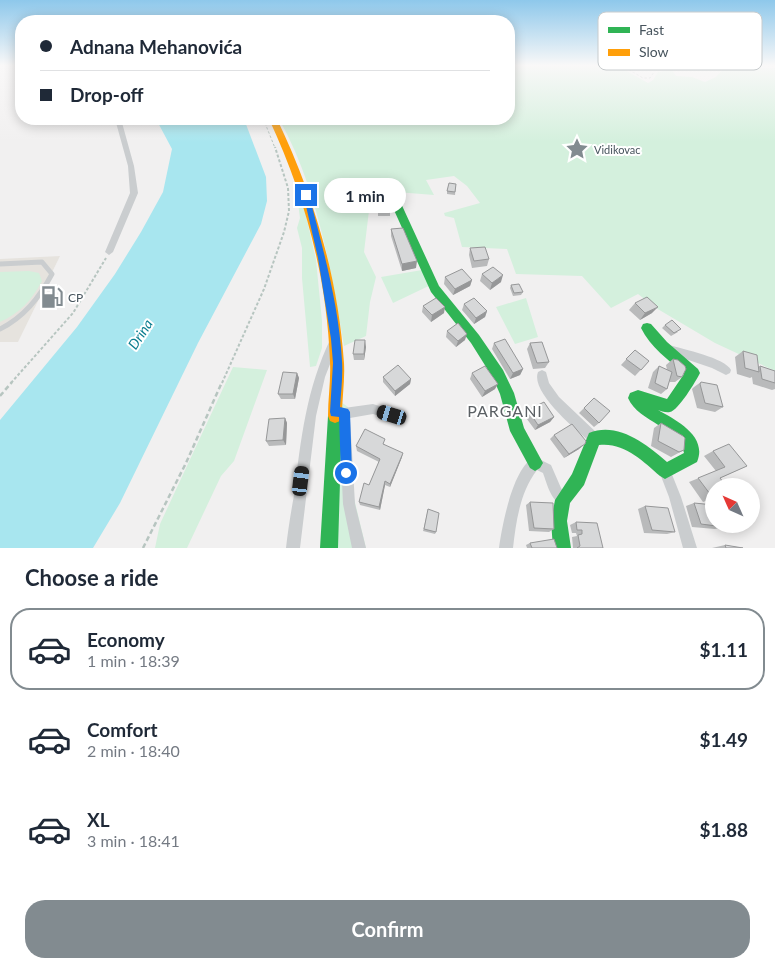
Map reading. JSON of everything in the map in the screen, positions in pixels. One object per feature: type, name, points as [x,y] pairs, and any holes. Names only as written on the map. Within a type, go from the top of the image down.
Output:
[{"type":"street","points":[[110,252],[134,193],[131,166],[120,125]]},
{"type":"street","points":[[276,125],[306,195],[322,258],[336,339],[340,412],[349,504],[359,548]]},
{"type":"street","points":[[394,198],[435,290],[475,340],[498,374],[507,393],[517,431],[535,463],[547,469],[557,492],[563,500]]},
{"type":"street","points":[[647,328],[662,346],[693,373]]},
{"type":"street","points":[[293,548],[305,450],[316,385],[324,361],[336,339]]},
{"type":"street","points":[[662,346],[715,364],[726,370]]},
{"type":"street","points":[[665,471],[692,457],[694,451],[688,438],[640,407],[635,398],[638,396],[662,406],[669,406],[679,397],[689,376],[715,364]]},
{"type":"street","points":[[542,375],[543,381],[553,397],[594,438]]},
{"type":"street","points":[[340,412],[373,409],[392,415]]},
{"type":"street","points":[[329,548],[340,412]]},
{"type":"street","points":[[562,548],[559,521],[563,500],[570,495],[574,487],[594,438],[601,435],[616,438],[653,458],[665,471],[690,548]]},
{"type":"street","points":[[506,548],[518,497],[529,470],[535,463]]},
{"type":"lane","points":[[0,264],[42,262],[48,266],[52,274],[44,291],[25,313],[0,329]]},
{"type":"path","points":[[143,548],[190,454],[264,289],[284,232],[289,212],[288,188],[283,168],[266,125]]},
{"type":"path","points":[[0,396],[74,313],[110,252]]},
{"type":"shaded area","points":[[60,256],[18,342],[0,342],[0,259]]},
{"type":"green space","points":[[515,91],[775,91],[775,371],[715,343],[656,308],[638,294],[611,308],[582,276],[516,274],[507,249],[462,247],[454,218],[445,216],[444,213],[480,203],[467,186],[454,176],[426,180],[434,195],[384,191],[371,194],[364,252],[376,277],[370,302],[366,336],[344,346],[321,229],[313,200],[292,145],[282,125],[515,125]]},
{"type":"green space","points":[[303,202],[316,260],[322,321],[322,348],[316,366],[310,367],[302,278],[302,248],[297,228],[300,218],[298,203]]},
{"type":"green space","points":[[428,269],[435,283],[393,303],[381,277]]},
{"type":"green space","points":[[29,271],[39,273],[42,281],[34,295],[24,306],[0,322],[0,272]]},
{"type":"green space","points":[[526,298],[538,337],[515,344],[496,307]]},
{"type":"green space","points":[[233,367],[267,370],[234,461],[221,476],[187,548],[155,548],[160,524]]},
{"type":"green space","points":[[341,402],[348,407],[353,494],[366,548],[336,548]]},
{"type":"water","name":"Drina","points":[[159,125],[246,125],[266,177],[267,201],[261,224],[198,343],[120,503],[93,548],[0,548],[0,420],[77,327],[115,274],[163,192],[172,149]]},
{"type":"building","points":[[449,183],[456,184],[455,192],[447,191]]},
{"type":"building","points":[[380,197],[389,198],[390,209],[378,209]]},
{"type":"building","points":[[403,228],[417,261],[402,264],[391,229]]},
{"type":"building","points":[[485,247],[489,259],[474,261],[470,248]]},
{"type":"building","points":[[493,267],[503,275],[492,283],[482,274]]},
{"type":"building","points":[[462,269],[472,280],[455,289],[445,277]]},
{"type":"building","points":[[519,284],[523,292],[514,293],[511,285]]},
{"type":"building","points":[[647,297],[658,307],[645,313],[635,303]]},
{"type":"building","points":[[436,298],[445,307],[432,315],[423,306]]},
{"type":"building","points":[[474,298],[487,311],[476,318],[464,304]]},
{"type":"building","points":[[672,320],[681,329],[674,333],[665,325]]},
{"type":"building","points":[[458,323],[467,334],[458,341],[447,331]]},
{"type":"building","points":[[505,339],[523,369],[513,373],[494,343]]},
{"type":"building","points":[[355,340],[365,340],[364,354],[353,354]]},
{"type":"building","points":[[542,342],[549,362],[537,363],[530,343]]},
{"type":"building","points":[[635,350],[649,361],[641,370],[626,359]]},
{"type":"building","points":[[743,351],[757,355],[759,372],[745,368]]},
{"type":"building","points":[[673,359],[678,360],[685,366],[686,369],[682,377],[677,376]]},
{"type":"building","points":[[398,365],[411,379],[395,391],[383,377]]},
{"type":"building","points":[[485,366],[498,384],[485,391],[472,373]]},
{"type":"building","points":[[659,366],[672,372],[667,389],[655,383]]},
{"type":"building","points":[[760,366],[775,371],[775,383],[762,379]]},
{"type":"building","points":[[283,372],[297,373],[293,394],[278,394]]},
{"type":"building","points":[[701,382],[717,385],[723,407],[705,403]]},
{"type":"building","points":[[594,398],[610,411],[599,423],[584,408]]},
{"type":"building","points":[[544,402],[554,417],[538,425],[528,410]]},
{"type":"building","points":[[285,418],[283,440],[266,441],[269,419]]},
{"type":"building","points":[[661,423],[685,438],[684,450],[679,452],[658,441]]},
{"type":"building","points":[[572,424],[586,441],[585,444],[569,454],[554,435]]},
{"type":"building","points":[[365,429],[385,439],[383,444],[403,453],[390,484],[385,481],[379,507],[359,502],[364,483],[369,485],[380,459],[356,446]]},
{"type":"building","points":[[729,444],[747,466],[720,478],[705,478],[705,487],[698,478],[725,467],[713,451]]},
{"type":"building","points":[[530,502],[553,503],[554,529],[534,528]]},
{"type":"building","points":[[694,503],[705,504],[705,525],[701,524]]},
{"type":"building","points":[[645,506],[668,508],[675,532],[652,530]]},
{"type":"building","points":[[428,509],[439,513],[436,532],[424,529]]},
{"type":"building","points":[[576,522],[597,523],[603,548],[577,548],[580,546],[578,535],[582,534],[582,530],[577,530]]},
{"type":"building","points":[[554,539],[557,548],[532,548],[530,543]]},
{"type":"building","points":[[725,545],[743,548],[726,548]]},
{"type":"traffic: fast","points":[[394,199],[435,289],[475,339],[498,374],[507,393],[517,431],[535,463]]},
{"type":"traffic: fast","points":[[562,548],[559,521],[563,500],[578,479],[594,438],[604,437],[624,441],[642,451],[665,471],[692,457],[690,446],[685,437],[678,430],[641,406],[635,398],[638,397],[669,406],[693,373],[662,346],[647,328]]},
{"type":"traffic: fast","points":[[329,548],[335,416]]},
{"type":"traffic: slow","points":[[276,125],[309,206],[325,269],[335,332],[337,363],[335,416]]},
{"type":"place","name":"Vidikovac","points":[[577,149]]},
{"type":"place","name":"CP","points":[[52,297]]},
{"type":"district","name":"PARGANI","points":[[505,410]]},
{"type":"route","points":[[306,195],[322,258],[336,339],[338,363],[335,412],[344,412],[346,473]]}]
